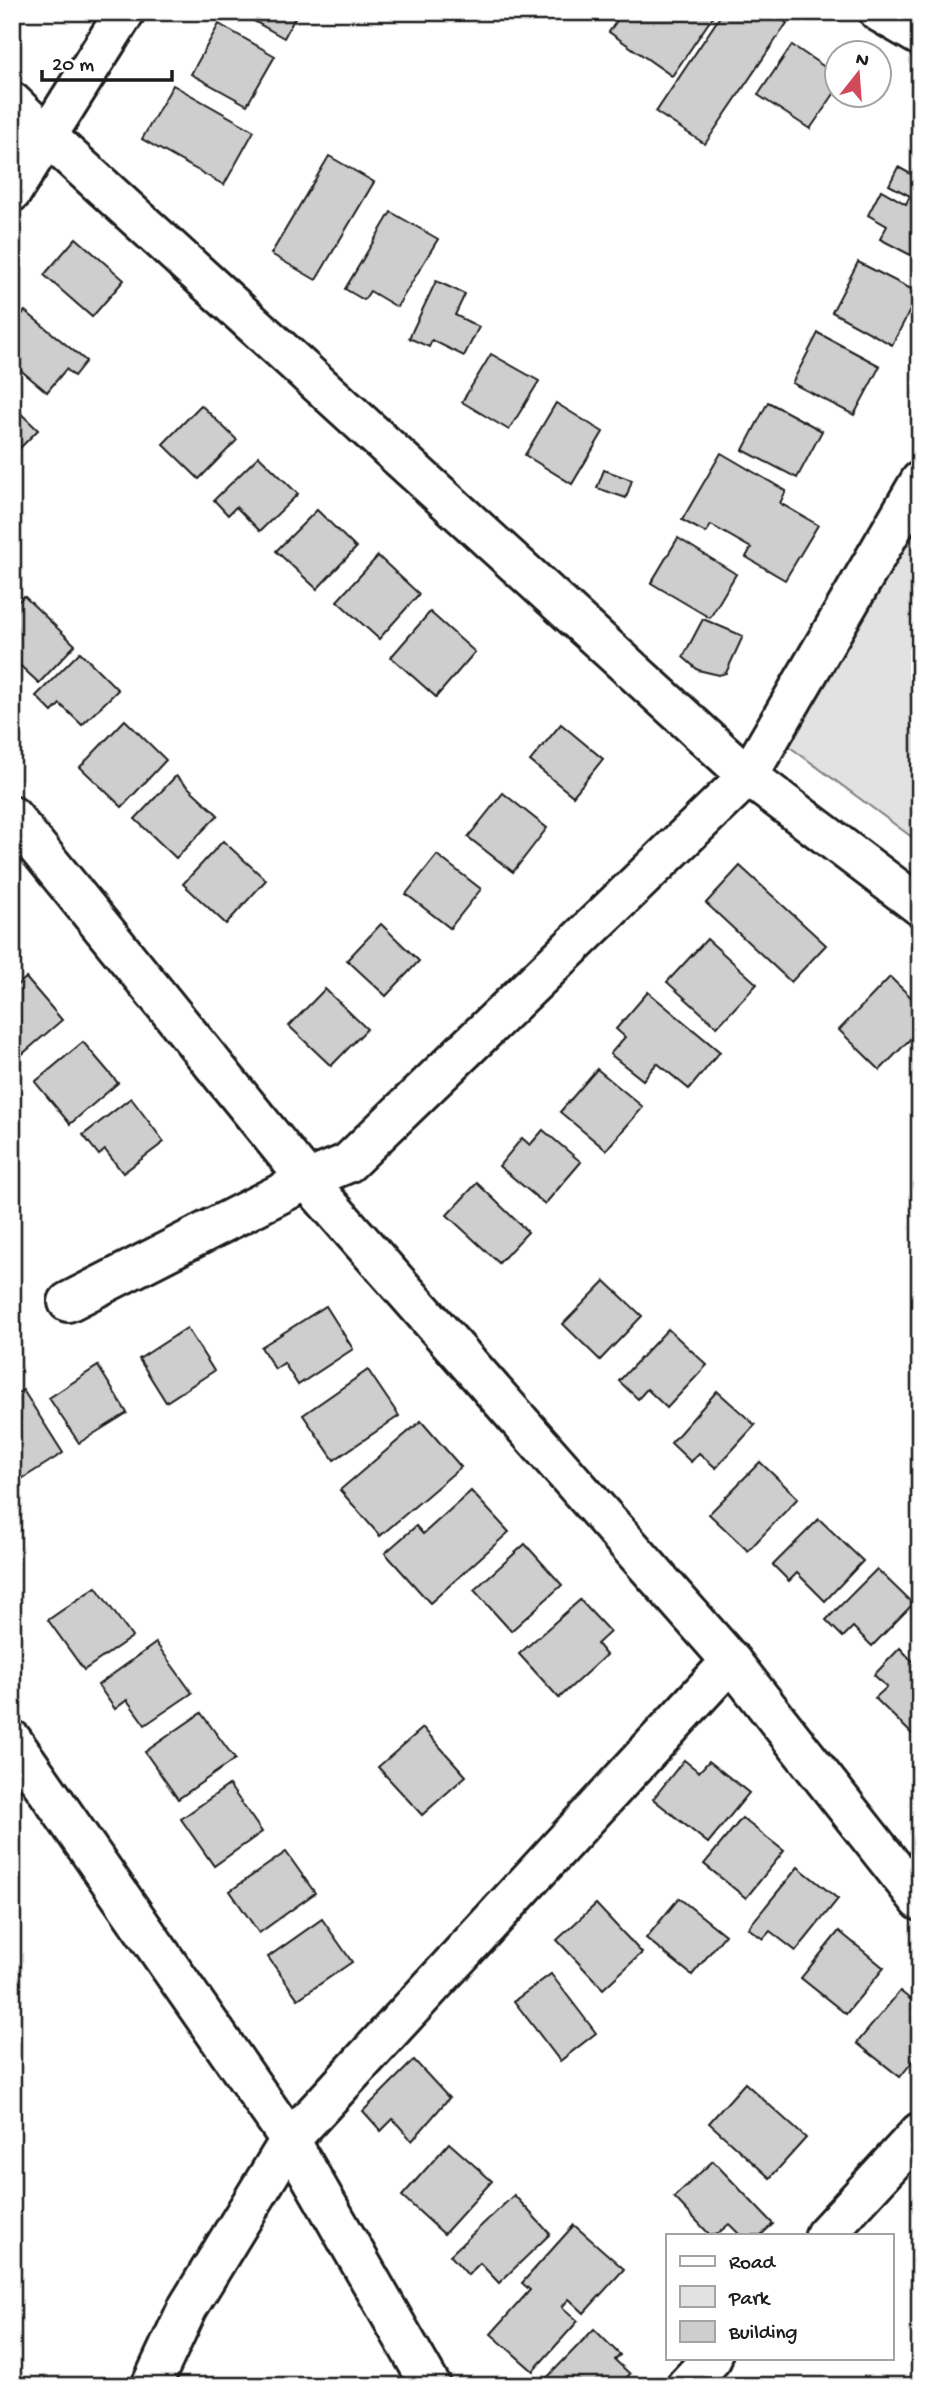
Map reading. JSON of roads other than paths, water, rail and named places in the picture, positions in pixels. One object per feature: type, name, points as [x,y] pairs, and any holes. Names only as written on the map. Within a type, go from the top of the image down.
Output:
[{"type":"street","points":[[12,192],[125,12]]},
{"type":"street","points":[[879,12],[920,36]]},
{"type":"street","points":[[12,102],[748,776],[920,906]]},
{"type":"street","points":[[68,1302],[307,1180],[348,1163],[748,776],[920,481]]},
{"type":"street","points":[[12,816],[307,1180],[731,1661],[920,1901]]},
{"type":"street","points":[[151,2386],[188,2307],[290,2140],[731,1661]]},
{"type":"street","points":[[12,1740],[290,2140],[431,2386]]},
{"type":"street","points":[[826,2234],[920,2132]]},
{"type":"street","points":[[686,2386],[710,2360]]}]
